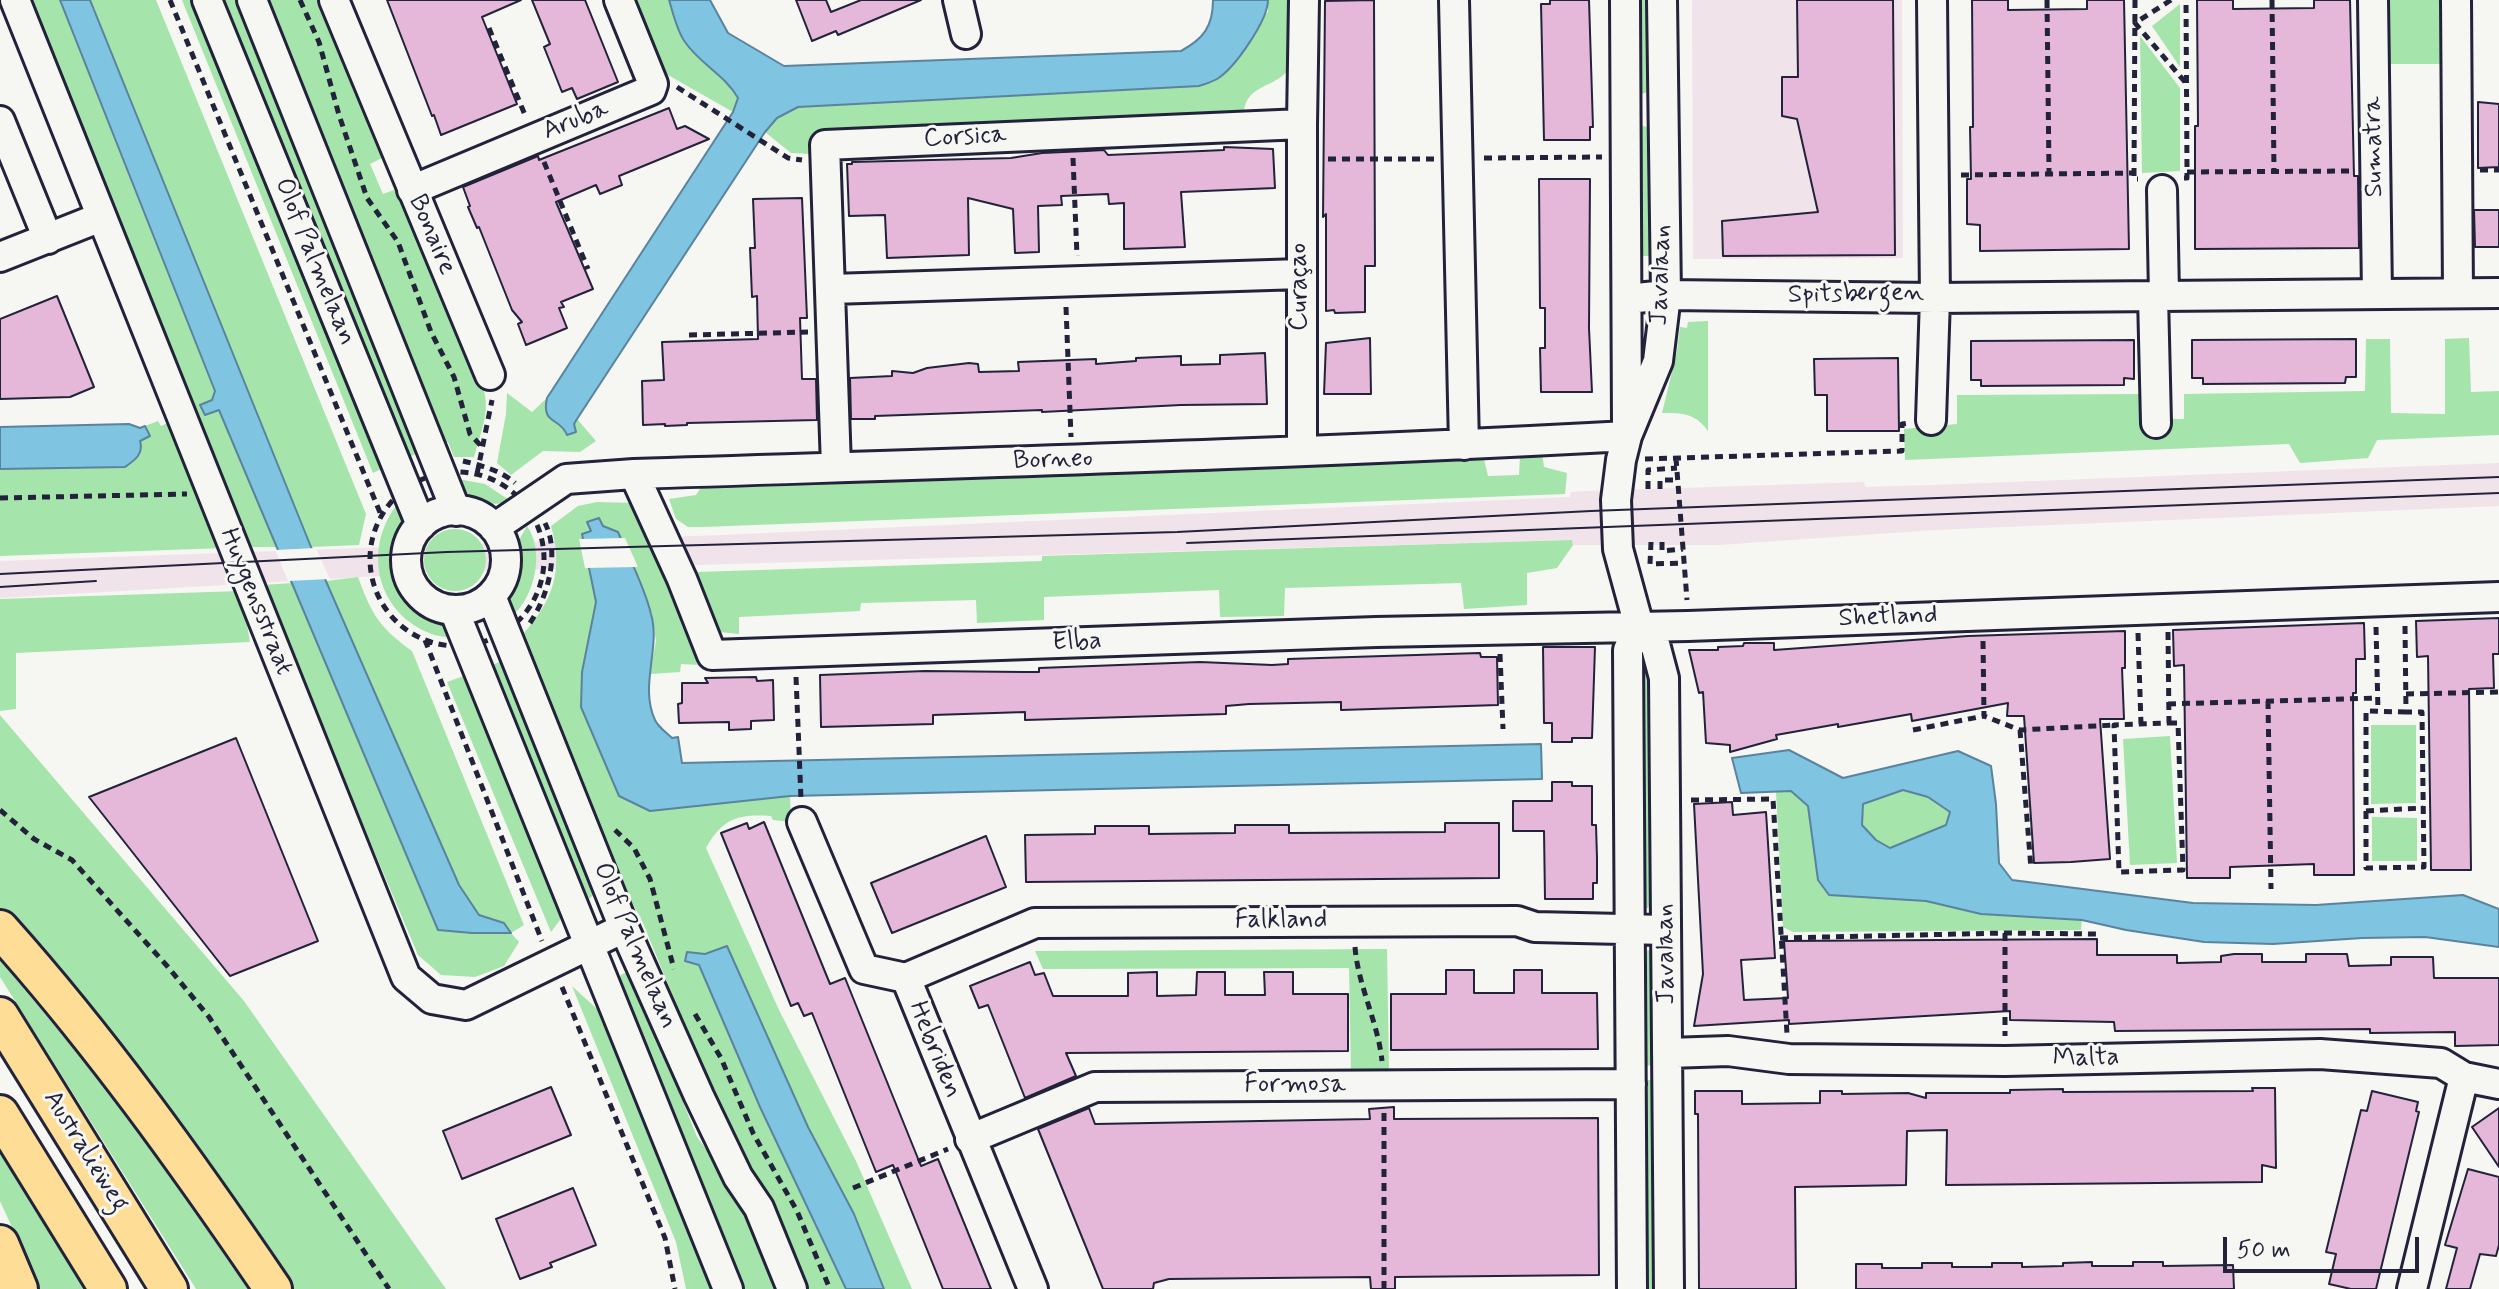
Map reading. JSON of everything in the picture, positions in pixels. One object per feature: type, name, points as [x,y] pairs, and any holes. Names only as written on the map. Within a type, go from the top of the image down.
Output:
[{"type":"main road","points":[[0,929],[111,1060],[178,1150],[273,1289]]},
{"type":"main road","name":"Australiëweg","points":[[0,1016],[169,1289]]},
{"type":"main road","name":"Australiëweg","points":[[0,1114],[108,1289]]},
{"type":"main road","points":[[0,1244],[19,1289]]},
{"type":"street","name":"Huygensstraat","points":[[15,0],[406,977],[432,999],[466,1005],[624,928]]},
{"type":"street","name":"Olof Palmelaan","points":[[207,0],[421,525]]},
{"type":"street","name":"Olof Palmelaan","points":[[252,0],[456,511]]},
{"type":"street","name":"Bonaire","points":[[334,0],[490,375]]},
{"type":"street","name":"Aruba","points":[[412,190],[651,90],[653,84],[619,0]]},
{"type":"street","points":[[958,0],[966,34]]},
{"type":"street","points":[[1302,124],[1304,0]]},
{"type":"street","points":[[1454,0],[1464,445]]},
{"type":"street","name":"Javalaan","points":[[1625,0],[1627,299],[1624,448],[1616,500],[1618,549],[1639,626],[1655,644],[1664,678],[1669,1289]]},
{"type":"street","name":"Javalaan","points":[[1624,448],[1658,361],[1666,295],[1662,0]]},
{"type":"street","name":"Spitsbergen","points":[[1627,299],[1666,295],[1935,298],[1932,0]]},
{"type":"street","name":"Sumatra","points":[[2373,0],[2377,294]]},
{"type":"street","points":[[2456,0],[2458,293]]},
{"type":"street","points":[[1625,106],[1663,107]]},
{"type":"street","points":[[0,121],[48,239]]},
{"type":"street","name":"Corsica","points":[[836,467],[825,145],[1302,124]]},
{"type":"street","name":"Curaçao","points":[[1302,124],[1302,450]]},
{"type":"street","points":[[2156,423],[2163,184]]},
{"type":"street","points":[[0,257],[101,217]]},
{"type":"street","points":[[832,289],[1301,274]]},
{"type":"street","points":[[1931,420],[1935,298],[2499,293]]},
{"type":"street","name":"Borneo","points":[[494,528],[566,479],[634,474],[1464,445],[1624,448]]},
{"type":"street","name":"Elba","points":[[634,474],[682,579],[712,655],[1639,626]]},
{"type":"street","points":[[456,511],[477,515],[494,528],[504,550],[505,563],[504,575],[491,596],[474,607],[454,610],[441,608],[420,595],[407,573],[408,547],[421,525],[437,514],[456,511]]},
{"type":"street","name":"Olof Palmelaan","points":[[491,596],[518,625],[624,928],[738,1177],[759,1208],[792,1289]]},
{"type":"street","name":"Shetland","points":[[1639,626],[2499,597]]},
{"type":"street","name":"Olof Palmelaan","points":[[454,610],[728,1289]]},
{"type":"street","name":"Javalaan","points":[[1632,1289],[1628,650],[1639,626]]},
{"type":"street","name":"Hebriden","points":[[802,822],[864,969],[906,978],[1033,1289]]},
{"type":"street","name":"Falkland","points":[[906,978],[1035,923],[1517,921],[1535,927],[1666,930]]},
{"type":"street","name":"Malta","points":[[1669,1053],[1728,1051],[1789,1059],[2005,1061],[2320,1054],[2441,1063],[2464,1077],[2499,1084]]},
{"type":"street","points":[[2412,1289],[2464,1077]]},
{"type":"street","name":"Formosa","points":[[970,1139],[1095,1087],[1631,1084]]},
{"type":"path","name":"Olof Palmelaan","points":[[170,0],[381,515]]},
{"type":"path","points":[[300,0],[319,42],[367,198],[398,242],[431,332],[454,377],[470,434],[482,447]]},
{"type":"path","points":[[2047,0],[2049,172]]},
{"type":"path","points":[[2135,0],[2134,179],[2163,184],[2187,178],[2186,0]]},
{"type":"path","points":[[2135,23],[2171,0]]},
{"type":"path","points":[[2272,0],[2274,171]]},
{"type":"path","points":[[2135,23],[2186,83]]},
{"type":"path","points":[[707,105],[781,153]]},
{"type":"path","points":[[1071,133],[1071,461]]},
{"type":"path","points":[[2187,172],[2376,171]]},
{"type":"path","points":[[1961,175],[2134,173]]},
{"type":"path","points":[[689,335],[833,332]]},
{"type":"path","points":[[477,474],[492,405],[490,375]]},
{"type":"path","points":[[1624,448],[1676,458],[1902,451],[1902,424],[1931,420]]},
{"type":"path","points":[[1676,458],[1688,626]]},
{"type":"path","points":[[1648,489],[1648,470],[1677,468]]},
{"type":"path","points":[[441,473],[477,474],[505,487],[527,507],[540,534],[543,563],[537,592],[518,625],[481,643],[446,645],[425,640],[403,627],[386,609],[372,579],[370,563],[374,530],[392,500],[406,488],[441,473]]},
{"type":"path","points":[[1660,489],[1660,480],[1678,480]]},
{"type":"path","points":[[0,498],[212,493]]},
{"type":"path","points":[[1651,542],[1650,564],[1684,563]]},
{"type":"path","points":[[1662,542],[1662,551],[1683,549]]},
{"type":"path","points":[[2404,601],[2406,712]]},
{"type":"path","points":[[2375,602],[2378,711]]},
{"type":"path","points":[[2168,610],[2169,723]]},
{"type":"path","points":[[2137,611],[2141,724]]},
{"type":"path","points":[[1983,616],[1984,716]]},
{"type":"path","points":[[1499,632],[1503,729]]},
{"type":"path","points":[[795,652],[802,822]]},
{"type":"path","points":[[2406,694],[2499,692]]},
{"type":"path","points":[[2168,704],[2377,698]]},
{"type":"path","points":[[2268,701],[2271,889]]},
{"type":"path","points":[[2366,711],[2378,711],[2422,712],[2424,867],[2366,868],[2366,711]]},
{"type":"path","points":[[1913,730],[1984,716],[2020,730],[2114,725],[2178,723],[2183,870],[2119,872],[2114,725]]},
{"type":"path","points":[[2020,730],[2031,869]]},
{"type":"path","points":[[1666,800],[1773,799],[1789,1059]]},
{"type":"path","points":[[2366,811],[2423,808]]},
{"type":"path","points":[[0,810],[34,839],[72,860],[201,1007],[389,1289]]},
{"type":"path","points":[[612,827],[634,848],[650,879],[679,979]]},
{"type":"path","points":[[2005,933],[2005,1061]]},
{"type":"path","points":[[1780,938],[2098,934]]},
{"type":"path","points":[[690,1004],[721,1058],[753,1133],[797,1211],[830,1289]]},
{"type":"path","points":[[853,1188],[970,1139]]},
{"type":"shaded area","points":[[1692,0],[1902,0],[1903,258],[1693,259]]},
{"type":"shaded area","points":[[2499,463],[2499,506],[1935,530],[1719,545],[1573,545],[1572,540],[449,572],[0,598],[0,561],[722,535],[1570,497],[1571,492],[1589,491],[1864,482],[1865,487],[1933,485]]},
{"type":"green space","points":[[31,0],[60,0],[215,392],[212,400],[201,405],[219,410],[278,547],[248,547]]},
{"type":"green space","points":[[90,0],[156,0],[366,514],[359,545],[311,547]]},
{"type":"green space","points":[[182,0],[201,0],[387,466],[373,473]]},
{"type":"green space","points":[[217,0],[244,0],[422,451],[403,460]]},
{"type":"green space","points":[[258,0],[322,0],[386,156],[370,164],[383,194],[399,188],[484,392],[486,412],[474,457],[454,457],[448,442],[441,445]]},
{"type":"green space","points":[[632,0],[668,0],[685,42],[738,98],[733,112],[661,71]]},
{"type":"green space","points":[[1268,0],[1296,0],[1293,57],[1286,72],[1249,98],[1244,118],[816,142],[810,154],[791,153],[765,132],[777,118],[798,107],[1199,86],[1268,12]]},
{"type":"green space","points":[[1631,0],[1653,0],[1650,91],[1639,95]]},
{"type":"green space","points":[[2383,0],[2447,0],[2447,64],[2384,64]]},
{"type":"green space","points":[[2180,4],[2180,67],[2152,26]]},
{"type":"green space","points":[[2140,36],[2180,88],[2180,171],[2142,173]]},
{"type":"green space","points":[[1636,127],[1650,128],[1653,256],[1634,256]]},
{"type":"green space","points":[[1708,321],[1708,431],[1688,415],[1662,413],[1680,327],[1687,328],[1688,322]]},
{"type":"green space","points":[[2469,338],[2471,392],[2499,391],[2499,435],[2377,440],[2368,458],[2300,463],[2289,444],[1905,460],[1904,429],[1957,424],[1957,395],[2144,394],[2144,419],[2184,419],[2184,394],[2365,391],[2366,339],[2390,339],[2391,413],[2445,414],[2445,339]]},
{"type":"green space","points":[[507,393],[532,412],[547,398],[545,408],[557,424],[564,428],[574,424],[577,419],[596,441],[580,452],[543,451],[511,475],[497,463]]},
{"type":"green space","points":[[158,421],[161,426],[172,421],[224,548],[0,556],[0,469],[125,467],[139,441],[150,436],[145,426]]},
{"type":"green space","points":[[1542,453],[1544,467],[1567,473],[1565,494],[702,527],[688,527],[676,519],[669,499],[696,495],[704,483],[1483,455],[1488,476],[1519,475],[1520,454]]},
{"type":"green space","points":[[458,479],[485,484],[509,502],[493,504],[480,501],[463,489]]},
{"type":"green space","points":[[399,502],[403,521],[389,560],[396,585],[423,614],[439,620],[453,638],[432,634],[410,623],[386,593],[378,557],[388,519]]},
{"type":"green space","points":[[597,502],[633,503],[699,665],[681,664],[680,672],[650,674],[656,641],[652,614],[599,518],[587,522],[591,531],[582,535],[596,602],[588,640],[581,707],[600,747],[650,811],[790,796],[791,822],[773,820],[771,816],[740,817],[725,824],[706,848],[779,1010],[856,1161],[912,1289],[884,1289],[854,1214],[808,1127],[727,946],[705,954],[687,952],[699,964],[760,1107],[846,1289],[803,1289],[736,1151],[643,923],[603,849],[523,654],[530,651],[523,634],[542,609],[553,584],[556,556],[551,526],[578,506]]},
{"type":"green space","points":[[527,526],[535,548],[535,574],[526,598],[511,617],[508,614],[508,595],[516,565],[515,547]]},
{"type":"green space","points":[[455,529],[477,538],[486,560],[477,582],[455,591],[433,582],[424,560],[433,538]]},
{"type":"green space","points":[[1572,540],[1573,545],[1557,568],[1527,573],[1527,605],[1464,609],[1461,583],[1285,588],[1284,616],[1220,617],[1219,590],[1044,597],[1044,620],[977,623],[976,600],[861,603],[860,611],[739,617],[739,634],[720,632],[697,572],[1042,561],[1042,556]]},
{"type":"green space","points":[[358,577],[378,619],[412,651],[524,925],[511,933],[519,942],[504,966],[475,977],[441,975],[418,955],[262,585],[293,583],[438,929],[504,923],[479,915],[459,885],[326,581]]},
{"type":"green space","points":[[241,591],[250,642],[16,653],[16,709],[0,711],[0,599]]},
{"type":"green space","points":[[506,659],[597,892],[583,904],[488,667]]},
{"type":"green space","points":[[1649,664],[1655,734],[1656,890],[1648,908],[1641,908],[1636,666]]},
{"type":"green space","points":[[469,674],[563,898],[560,920],[551,932],[447,682]]},
{"type":"green space","points":[[0,715],[244,1001],[446,1289],[291,1289],[181,1128],[0,922]]},
{"type":"green space","points":[[2371,725],[2416,725],[2416,803],[2371,804]]},
{"type":"green space","points":[[2170,736],[2177,863],[2130,865],[2123,739]]},
{"type":"green space","points":[[1903,790],[1928,797],[1950,812],[1946,825],[1890,849],[1862,825],[1863,804]]},
{"type":"green space","points":[[1791,791],[1808,806],[1818,879],[1829,895],[1926,901],[1981,914],[2082,920],[2081,930],[1793,932],[1783,927],[1776,792]]},
{"type":"green space","points":[[2372,817],[2417,818],[2417,861],[2372,861]]},
{"type":"green space","points":[[1387,949],[1389,1071],[1351,1072],[1349,968],[1043,969],[1035,951]]},
{"type":"green space","points":[[1642,950],[1655,951],[1658,1065],[1639,1066]]},
{"type":"green space","points":[[0,960],[122,1107],[248,1289],[196,1289],[0,977]]},
{"type":"green space","points":[[624,973],[633,977],[697,1137],[740,1195],[782,1289],[741,1289],[617,978]]},
{"type":"green space","points":[[572,986],[597,1009],[710,1289],[686,1289],[676,1242]]},
{"type":"green space","points":[[1639,1080],[1658,1080],[1660,1289],[1640,1289]]},
{"type":"green space","points":[[0,1148],[85,1289],[40,1289],[0,1201]]},
{"type":"water","points":[[60,0],[90,0],[311,547],[459,885],[479,915],[504,923],[511,933],[438,930],[219,410],[205,415],[200,405],[212,400],[215,391]]},
{"type":"water","points":[[669,0],[710,0],[728,33],[784,66],[1181,51],[1195,42],[1209,25],[1213,0],[1268,0],[1257,31],[1241,54],[1217,79],[1199,86],[798,107],[777,118],[577,419],[574,424],[576,432],[567,435],[549,417],[547,398],[733,112],[738,98],[685,42]]},
{"type":"water","points":[[129,424],[140,428],[145,426],[150,436],[140,441],[140,453],[125,467],[0,469],[0,427]]},
{"type":"water","points":[[599,518],[603,526],[618,532],[644,593],[651,614],[654,640],[649,680],[651,707],[660,727],[672,738],[678,737],[682,763],[1541,744],[1542,779],[790,796],[650,811],[619,796],[581,707],[582,672],[596,602],[582,534],[591,531],[587,522]]},
{"type":"water","points":[[1789,750],[1843,778],[1958,751],[1991,766],[1999,863],[2012,880],[2193,903],[2316,905],[2463,895],[2499,909],[2499,947],[2425,937],[2273,944],[2204,942],[2082,920],[1981,914],[1926,901],[1829,895],[1818,880],[1808,806],[1791,791],[1741,793],[1732,758]],"holes":[[[1903,790],[1928,797],[1950,812],[1946,825],[1890,848],[1876,840],[1862,825],[1863,804]]]},
{"type":"water","points":[[727,946],[808,1127],[854,1214],[884,1289],[846,1289],[760,1107],[699,965],[685,961],[687,952],[705,954]]},
{"type":"pier","points":[[625,538],[638,567],[585,568],[579,539]]},
{"type":"pier","points":[[316,548],[330,579],[288,581],[275,550]]},
{"type":"building","points":[[387,0],[521,0],[482,17],[517,104],[441,135]]},
{"type":"building","points":[[532,0],[585,0],[618,82],[577,99],[572,88],[562,92],[544,47],[550,44]]},
{"type":"building","points":[[796,0],[826,0],[831,12],[861,0],[921,0],[838,35],[836,31],[812,41]]},
{"type":"building","points":[[1374,0],[1375,266],[1365,266],[1365,312],[1335,313],[1334,310],[1326,311],[1326,214],[1323,217],[1325,1]]},
{"type":"building","points":[[1550,0],[1589,0],[1593,127],[1590,127],[1590,140],[1544,140],[1541,4],[1550,4]]},
{"type":"building","points":[[1797,0],[1893,0],[1895,255],[1723,256],[1722,221],[1818,212],[1797,119],[1782,116],[1782,77],[1798,77]]},
{"type":"building","points":[[1972,0],[2008,0],[2008,10],[2087,9],[2087,0],[2124,0],[2129,249],[1980,251],[1980,225],[1967,224],[1967,179],[1971,179],[1970,127],[1973,127]]},
{"type":"building","points":[[2197,0],[2233,0],[2233,9],[2314,8],[2314,0],[2350,0],[2359,248],[2195,249]]},
{"type":"building","points":[[2478,102],[2499,104],[2499,167],[2478,168]]},
{"type":"building","points":[[669,108],[677,129],[685,126],[709,139],[619,176],[622,185],[600,194],[596,185],[556,202],[593,289],[561,302],[564,307],[559,308],[567,328],[526,345],[518,324],[522,322],[512,310],[468,207],[463,187]]},
{"type":"building","points":[[1224,147],[1273,149],[1275,188],[1181,192],[1185,247],[1124,249],[1124,203],[1109,204],[1108,194],[1061,196],[1062,205],[1038,206],[1039,252],[1015,253],[1013,209],[968,198],[969,255],[887,258],[885,215],[849,216],[847,164],[852,162],[1011,158],[1104,150],[1108,155],[1224,150]]},
{"type":"building","points":[[1539,179],[1590,179],[1592,392],[1541,392],[1540,348],[1545,348],[1545,308],[1540,308]]},
{"type":"building","points":[[802,198],[807,318],[800,318],[802,379],[816,379],[817,420],[643,425],[642,381],[664,380],[662,342],[758,339],[757,296],[752,297],[750,248],[755,248],[753,199]]},
{"type":"building","points":[[2474,210],[2499,210],[2499,247],[2475,247]]},
{"type":"building","points":[[57,296],[94,387],[70,397],[0,399],[0,319]]},
{"type":"building","points":[[1370,338],[1371,394],[1324,394],[1326,343]]},
{"type":"building","points":[[2356,339],[2356,377],[2346,377],[2345,383],[2203,384],[2203,378],[2192,378],[2192,340]]},
{"type":"building","points":[[2134,340],[2134,379],[2124,378],[2124,385],[1981,386],[1981,380],[1971,380],[1971,341]]},
{"type":"building","points":[[1265,353],[1267,404],[851,419],[850,378],[892,376],[892,371],[913,373],[927,368],[969,363],[978,364],[979,372],[1019,371],[1018,362],[1096,359],[1096,364],[1181,356],[1181,365],[1220,364],[1220,355]]},
{"type":"building","points":[[1898,358],[1899,431],[1827,431],[1827,395],[1815,395],[1814,359]]},
{"type":"building","points":[[2499,618],[2499,654],[2493,654],[2494,688],[2469,689],[2471,870],[2431,870],[2428,656],[2417,657],[2416,621]]},
{"type":"building","points":[[2364,623],[2365,659],[2356,659],[2356,693],[2353,693],[2354,875],[2314,875],[2314,864],[2230,867],[2230,878],[2187,878],[2184,665],[2174,666],[2173,630]]},
{"type":"building","points":[[2125,631],[2125,668],[2122,668],[2124,719],[2100,719],[2110,859],[2071,862],[2034,863],[2024,716],[2007,716],[2008,703],[1912,721],[1911,714],[1838,727],[1838,724],[1776,735],[1777,739],[1730,752],[1730,745],[1706,743],[1703,692],[1699,693],[1689,650],[1718,650],[1718,647],[1743,646],[1744,643],[1774,643],[1774,650],[1968,636]]},
{"type":"building","points":[[1543,647],[1595,647],[1592,738],[1552,742],[1552,723],[1544,723]]},
{"type":"building","points":[[1480,653],[1481,657],[1497,657],[1498,705],[1341,710],[1341,702],[1249,704],[1226,706],[1226,714],[1025,720],[1025,712],[933,715],[933,724],[821,727],[820,675],[925,671],[1039,672],[1039,668],[1200,662],[1272,665],[1288,664],[1288,659]]},
{"type":"building","points":[[756,677],[757,681],[773,680],[774,720],[751,721],[751,729],[729,730],[729,722],[679,723],[678,704],[682,703],[682,683],[708,683],[705,678]]},
{"type":"building","points":[[236,738],[318,941],[230,976],[89,797]]},
{"type":"building","points":[[1552,782],[1592,786],[1592,825],[1596,825],[1597,858],[1597,883],[1593,883],[1593,899],[1545,899],[1544,831],[1513,831],[1513,801],[1552,801]]},
{"type":"building","points":[[1732,802],[1733,815],[1766,812],[1775,958],[1741,960],[1744,1000],[1788,998],[1784,941],[2097,939],[2097,955],[2177,955],[2177,963],[2221,962],[2221,956],[2234,954],[2262,954],[2262,962],[2306,962],[2306,954],[2347,954],[2349,966],[2391,965],[2391,957],[2433,957],[2434,978],[2499,978],[2499,1045],[2455,1046],[2455,1032],[2370,1033],[2370,1029],[2115,1031],[2114,1022],[2010,1020],[2010,1011],[1789,1024],[1789,1020],[1694,1026],[1703,974],[1694,804]]},
{"type":"building","points":[[764,822],[830,984],[845,978],[921,1166],[938,1159],[991,1289],[943,1289],[893,1165],[876,1172],[812,1013],[804,1016],[798,1003],[791,1006],[721,833],[747,823],[749,829]]},
{"type":"building","points":[[1445,823],[1499,823],[1499,878],[1026,882],[1025,835],[1095,834],[1095,826],[1149,826],[1149,834],[1235,833],[1235,825],[1289,825],[1289,833],[1445,832]]},
{"type":"building","points":[[986,836],[1006,887],[892,933],[871,883]]},
{"type":"building","points":[[1030,962],[1035,975],[1044,973],[1053,996],[1128,996],[1128,973],[1157,972],[1157,996],[1196,995],[1197,972],[1225,972],[1225,995],[1265,995],[1264,972],[1293,972],[1293,994],[1348,994],[1348,1051],[1066,1053],[1076,1076],[1025,1098],[988,1005],[979,1008],[970,986]]},
{"type":"building","points":[[1446,970],[1474,970],[1474,993],[1514,993],[1514,970],[1542,970],[1542,993],[1597,993],[1598,1049],[1391,1050],[1391,994],[1446,994]]},
{"type":"building","points":[[551,1087],[571,1135],[462,1179],[443,1131]]},
{"type":"building","points":[[2252,1088],[2275,1088],[2276,1168],[2262,1165],[2262,1182],[1946,1185],[1947,1130],[1907,1131],[1906,1185],[1795,1187],[1796,1289],[1699,1289],[1698,1114],[1695,1114],[1695,1091],[1742,1091],[1742,1104],[1820,1103],[1820,1091],[1842,1091],[1842,1094],[1908,1093],[1926,1098],[1926,1093],[2010,1093],[2010,1090],[2253,1091]]},
{"type":"building","points":[[2372,1091],[2418,1102],[2416,1111],[2419,1112],[2376,1289],[2351,1289],[2329,1284],[2336,1254],[2326,1252],[2361,1110],[2367,1111]]},
{"type":"building","points":[[1394,1107],[1394,1119],[1598,1118],[1599,1275],[1395,1277],[1395,1289],[1371,1289],[1370,1277],[1169,1279],[1154,1283],[1153,1289],[1103,1289],[1038,1129],[1089,1108],[1095,1124],[1370,1119],[1369,1109]]},
{"type":"building","points":[[2499,1108],[2499,1167],[2472,1127]]},
{"type":"building","points":[[2468,1169],[2499,1177],[2499,1245],[2496,1256],[2480,1254],[2470,1289],[2446,1289],[2457,1248],[2445,1245]]},
{"type":"building","points":[[573,1188],[596,1245],[520,1279],[496,1219]]},
{"type":"building","points":[[2092,1262],[2092,1266],[2133,1266],[2133,1262],[2163,1262],[2163,1266],[2233,1265],[2234,1289],[1856,1289],[1856,1264],[1882,1264],[1882,1268],[1922,1268],[1922,1263],[1992,1267],[1992,1263],[2022,1263],[2022,1267]]},
{"type":"tram line","points":[[0,574],[447,552],[1177,532],[1591,511],[2499,477]]},
{"type":"tram line","points":[[1187,543],[2499,493]]},
{"type":"tram line","points":[[0,587],[96,581]]}]
